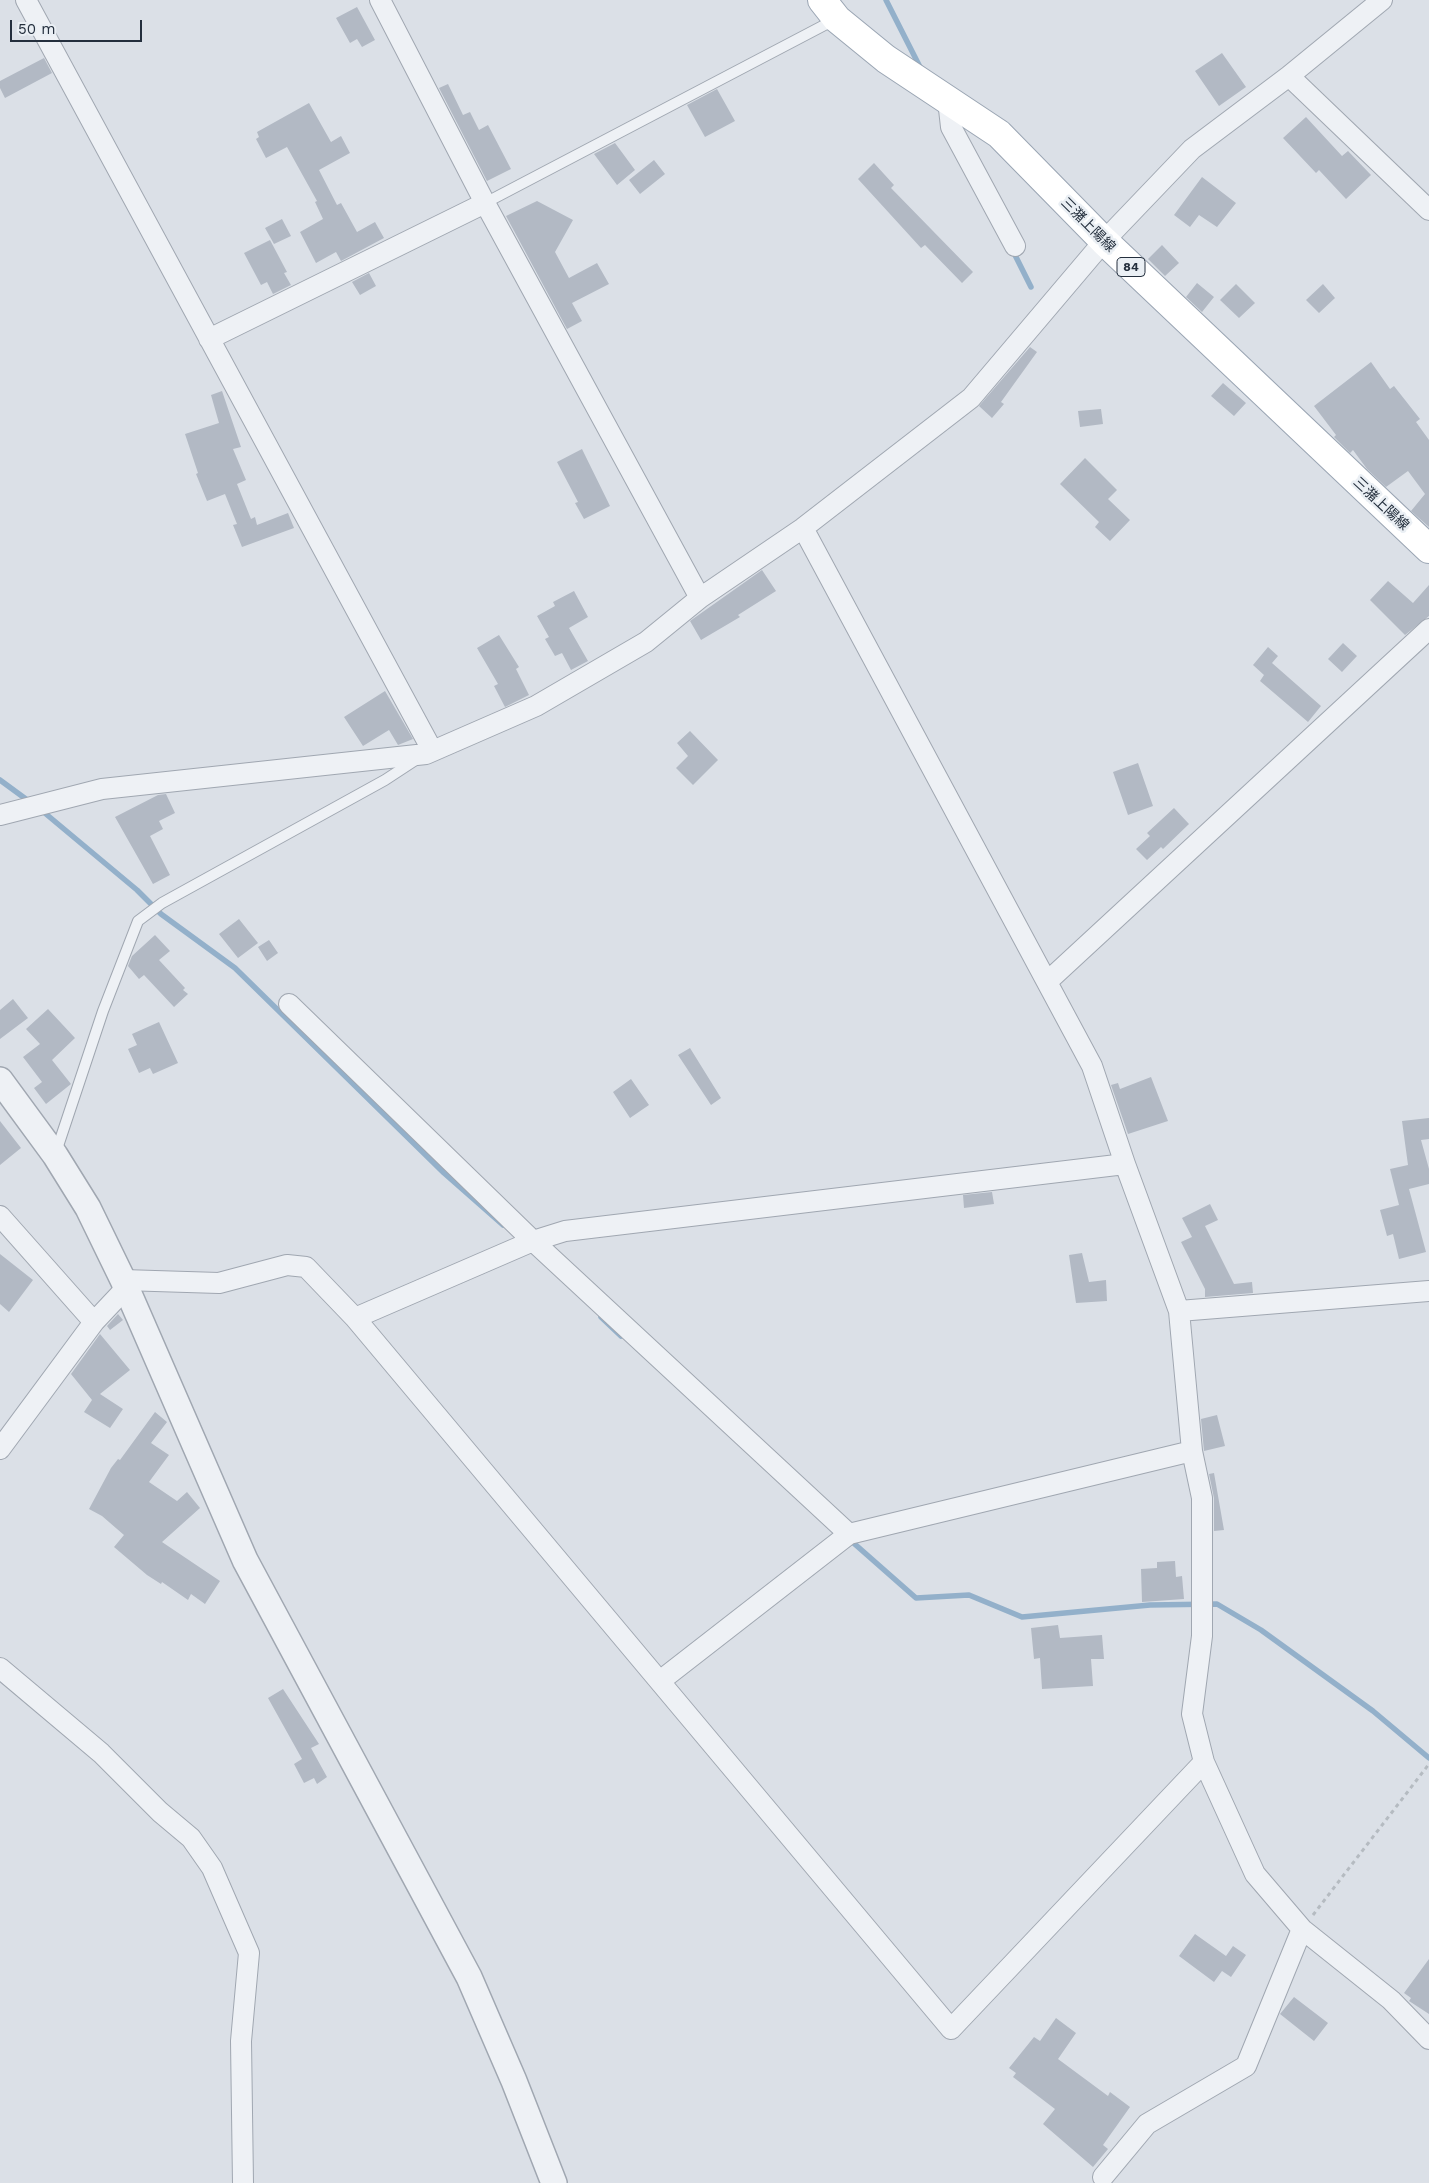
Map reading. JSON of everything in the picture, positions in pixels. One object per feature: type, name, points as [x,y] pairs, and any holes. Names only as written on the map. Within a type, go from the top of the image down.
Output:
[{"type":"main road","name":"三潴上陽線","points":[[829,9],[886,59],[999,134],[1104,241],[1429,549]]},
{"type":"street","points":[[26,0],[429,752]]},
{"type":"street","points":[[380,0],[485,203],[700,598]]},
{"type":"street","points":[[0,815],[102,789],[429,752],[536,706],[646,642],[700,598],[803,528],[971,398],[1104,241],[1192,149],[1289,76],[1382,0]]},
{"type":"street","points":[[1289,76],[1429,210]]},
{"type":"street","points":[[948,100],[951,127],[1014,246]]},
{"type":"street","points":[[209,339],[485,203]]},
{"type":"street","points":[[803,528],[1092,1066],[1125,1164],[1179,1311],[1192,1450],[1202,1498],[1202,1636],[1192,1714],[1204,1762],[1255,1874],[1302,1929],[1426,2028]]},
{"type":"street","points":[[1048,981],[1429,630]]},
{"type":"street","points":[[290,1004],[532,1241],[849,1534]]},
{"type":"street","points":[[0,1080],[55,1155],[88,1208],[124,1284],[245,1560],[469,1977],[514,2081],[554,2183]]},
{"type":"street","points":[[355,1318],[532,1241],[565,1231],[1125,1164]]},
{"type":"street","points":[[0,1216],[94,1322]]},
{"type":"street","points":[[124,1284],[219,1283],[287,1265],[306,1267],[355,1318],[951,2029],[1204,1762]]},
{"type":"street","points":[[0,1449],[124,1284]]},
{"type":"street","points":[[1179,1311],[1429,1291]]},
{"type":"street","points":[[660,1681],[849,1534],[1192,1450]]},
{"type":"street","points":[[4,1679],[101,1753],[160,1812],[191,1838],[212,1868],[249,1953],[241,2041],[243,2183]]},
{"type":"street","points":[[1103,2177],[1147,2124],[1246,2066],[1302,1929]]},
{"type":"lane","points":[[485,203],[829,9]]},
{"type":"lane","points":[[55,1155],[103,1011],[138,922],[162,903],[385,780],[429,752]]},
{"type":"path","points":[[1302,1929],[1429,1764]]},
{"type":"building","points":[[357,7],[375,40],[362,47],[357,39],[350,43],[336,18]]},
{"type":"building","points":[[1222,53],[1246,87],[1219,106],[1195,71]]},
{"type":"building","points":[[44,58],[52,73],[5,98],[0,88],[0,81]]},
{"type":"building","points":[[448,84],[463,115],[470,112],[479,130],[488,125],[511,169],[487,181],[439,88]]},
{"type":"building","points":[[717,89],[735,121],[705,137],[687,105]]},
{"type":"building","points":[[309,103],[331,142],[341,136],[350,153],[319,170],[337,205],[341,203],[357,232],[375,222],[384,238],[341,261],[336,252],[316,263],[300,232],[323,219],[315,202],[317,201],[287,147],[266,158],[256,139],[259,137],[257,132]]},
{"type":"building","points":[[1306,117],[1342,156],[1348,151],[1371,175],[1346,199],[1319,170],[1316,173],[1283,138]]},
{"type":"building","points":[[615,143],[635,170],[617,185],[594,154]]},
{"type":"building","points":[[654,160],[665,174],[640,194],[629,180]]},
{"type":"building","points":[[874,163],[894,185],[891,188],[973,272],[962,283],[925,245],[921,248],[858,179]]},
{"type":"building","points":[[1202,177],[1236,203],[1217,227],[1199,215],[1190,227],[1174,215]]},
{"type":"building","points":[[537,201],[573,220],[555,252],[569,278],[597,263],[609,284],[572,303],[582,321],[567,329],[506,216]]},
{"type":"building","points":[[282,219],[291,236],[274,244],[265,228]]},
{"type":"building","points":[[270,240],[287,272],[284,273],[291,285],[273,294],[267,282],[261,285],[244,253]]},
{"type":"building","points":[[1162,245],[1179,263],[1165,276],[1148,259]]},
{"type":"building","points":[[369,273],[376,286],[360,295],[352,282]]},
{"type":"building","points":[[1197,283],[1214,297],[1202,312],[1186,297]]},
{"type":"building","points":[[1236,284],[1255,303],[1239,318],[1220,300]]},
{"type":"building","points":[[1323,284],[1335,298],[1319,313],[1306,300]]},
{"type":"building","points":[[1030,347],[1037,352],[1001,402],[1004,404],[992,418],[979,406]]},
{"type":"building","points":[[1371,362],[1390,389],[1394,386],[1420,419],[1416,422],[1429,440],[1429,527],[1411,511],[1425,494],[1408,471],[1386,487],[1367,469],[1353,450],[1350,453],[1334,437],[1336,435],[1314,406]]},
{"type":"building","points":[[1223,383],[1246,403],[1234,416],[1211,396]]},
{"type":"building","points":[[222,391],[241,447],[233,449],[246,480],[237,484],[251,519],[255,517],[257,525],[288,513],[294,528],[242,547],[233,525],[237,524],[225,494],[207,501],[196,474],[198,473],[185,434],[219,423],[211,395]]},
{"type":"building","points":[[1101,409],[1103,424],[1080,427],[1078,411]]},
{"type":"building","points":[[582,449],[610,506],[584,519],[575,503],[578,502],[557,462]]},
{"type":"building","points":[[1085,458],[1117,490],[1108,499],[1130,520],[1110,541],[1095,527],[1099,522],[1060,484]]},
{"type":"building","points":[[762,570],[776,591],[738,615],[740,617],[701,640],[690,621]]},
{"type":"building","points":[[1388,581],[1413,603],[1429,585],[1429,616],[1405,635],[1370,600]]},
{"type":"building","points":[[574,591],[588,617],[569,628],[588,661],[571,670],[562,653],[555,656],[545,639],[549,637],[537,616],[555,606],[553,602]]},
{"type":"building","points":[[499,635],[519,667],[516,669],[529,695],[505,707],[494,686],[498,684],[477,648]]},
{"type":"building","points":[[1343,643],[1357,656],[1342,672],[1328,659]]},
{"type":"building","points":[[1268,647],[1278,656],[1272,663],[1321,706],[1308,722],[1260,681],[1264,675],[1253,665]]},
{"type":"building","points":[[385,691],[413,739],[398,745],[389,730],[363,746],[344,717]]},
{"type":"building","points":[[690,731],[718,760],[693,785],[676,768],[688,756],[677,743]]},
{"type":"building","points":[[1138,763],[1153,806],[1128,815],[1113,772]]},
{"type":"building","points":[[166,794],[175,813],[159,821],[163,829],[150,836],[170,875],[153,884],[115,817],[158,795]]},
{"type":"building","points":[[1174,808],[1189,824],[1163,849],[1161,847],[1147,860],[1136,849],[1150,836],[1147,833]]},
{"type":"building","points":[[239,919],[258,943],[238,958],[219,934]]},
{"type":"building","points":[[155,935],[170,951],[159,960],[185,988],[183,990],[188,994],[174,1007],[144,975],[139,979],[128,966],[132,956]]},
{"type":"building","points":[[269,940],[278,953],[267,961],[258,947]]},
{"type":"building","points":[[13,999],[28,1018],[0,1039],[0,1010]]},
{"type":"building","points":[[48,1009],[75,1038],[52,1060],[71,1084],[46,1104],[34,1088],[42,1082],[23,1057],[40,1044],[26,1029]]},
{"type":"building","points":[[159,1022],[178,1063],[153,1074],[150,1068],[139,1073],[128,1049],[137,1045],[132,1034]]},
{"type":"building","points":[[690,1048],[721,1098],[711,1105],[678,1055]]},
{"type":"building","points":[[1151,1077],[1168,1121],[1128,1134],[1111,1085],[1118,1083],[1120,1089]]},
{"type":"building","points":[[631,1079],[649,1105],[630,1118],[613,1092]]},
{"type":"building","points":[[1429,1118],[1429,1139],[1421,1140],[1429,1169],[1429,1184],[1409,1189],[1426,1252],[1399,1259],[1393,1234],[1387,1236],[1380,1210],[1399,1205],[1390,1169],[1408,1165],[1402,1121]]},
{"type":"building","points":[[0,1121],[21,1148],[0,1165]]},
{"type":"building","points":[[992,1192],[994,1204],[964,1208],[963,1195]]},
{"type":"building","points":[[1210,1204],[1218,1220],[1205,1226],[1234,1284],[1252,1282],[1253,1293],[1205,1297],[1205,1289],[1181,1242],[1192,1237],[1182,1218]]},
{"type":"building","points":[[1082,1253],[1089,1282],[1106,1280],[1107,1301],[1076,1303],[1069,1255]]},
{"type":"building","points":[[0,1254],[33,1280],[9,1312],[0,1304]]},
{"type":"building","points":[[118,1314],[123,1320],[110,1330],[107,1326]]},
{"type":"building","points":[[100,1334],[130,1370],[100,1394],[123,1409],[110,1428],[84,1412],[92,1400],[71,1374]]},
{"type":"building","points":[[155,1412],[167,1422],[151,1443],[169,1455],[149,1482],[177,1501],[187,1492],[200,1508],[162,1542],[220,1581],[205,1604],[191,1594],[188,1600],[162,1582],[161,1584],[147,1575],[114,1547],[124,1535],[102,1516],[89,1509],[111,1468],[118,1459],[120,1460]]},
{"type":"building","points":[[1217,1415],[1225,1446],[1204,1451],[1201,1419]]},
{"type":"building","points":[[1214,1473],[1224,1530],[1214,1531],[1214,1498],[1209,1474]]},
{"type":"building","points":[[1175,1561],[1176,1577],[1182,1576],[1184,1599],[1142,1602],[1141,1569],[1157,1568],[1157,1562]]},
{"type":"building","points":[[1058,1625],[1060,1638],[1102,1635],[1104,1659],[1091,1659],[1093,1686],[1042,1689],[1040,1658],[1034,1659],[1031,1628]]},
{"type":"building","points":[[283,1689],[319,1744],[311,1748],[327,1777],[317,1784],[314,1778],[304,1783],[294,1764],[302,1759],[268,1698]]},
{"type":"building","points":[[1195,1934],[1226,1956],[1233,1946],[1246,1955],[1231,1977],[1222,1971],[1214,1982],[1179,1956]]},
{"type":"building","points":[[1429,1959],[1429,2014],[1409,2001],[1411,1998],[1404,1993]]},
{"type":"building","points":[[1294,1997],[1328,2023],[1314,2041],[1280,2014]]},
{"type":"building","points":[[1056,2018],[1076,2033],[1058,2059],[1108,2096],[1110,2092],[1130,2107],[1103,2145],[1108,2149],[1093,2167],[1043,2124],[1055,2109],[1013,2077],[1016,2073],[1009,2068],[1034,2037],[1040,2041]]},
{"type":"waterway","points":[[886,0],[922,71]]},
{"type":"waterway","points":[[1013,251],[1031,287]]},
{"type":"waterway","points":[[0,780],[30,802]]},
{"type":"waterway","points":[[40,809],[137,890],[161,914],[235,968],[444,1173],[503,1225]]},
{"type":"waterway","points":[[601,1317],[621,1336]]},
{"type":"waterway","points":[[849,1539],[916,1598],[969,1595],[1022,1617],[1150,1605],[1217,1604],[1261,1630],[1373,1711],[1429,1758]]}]
